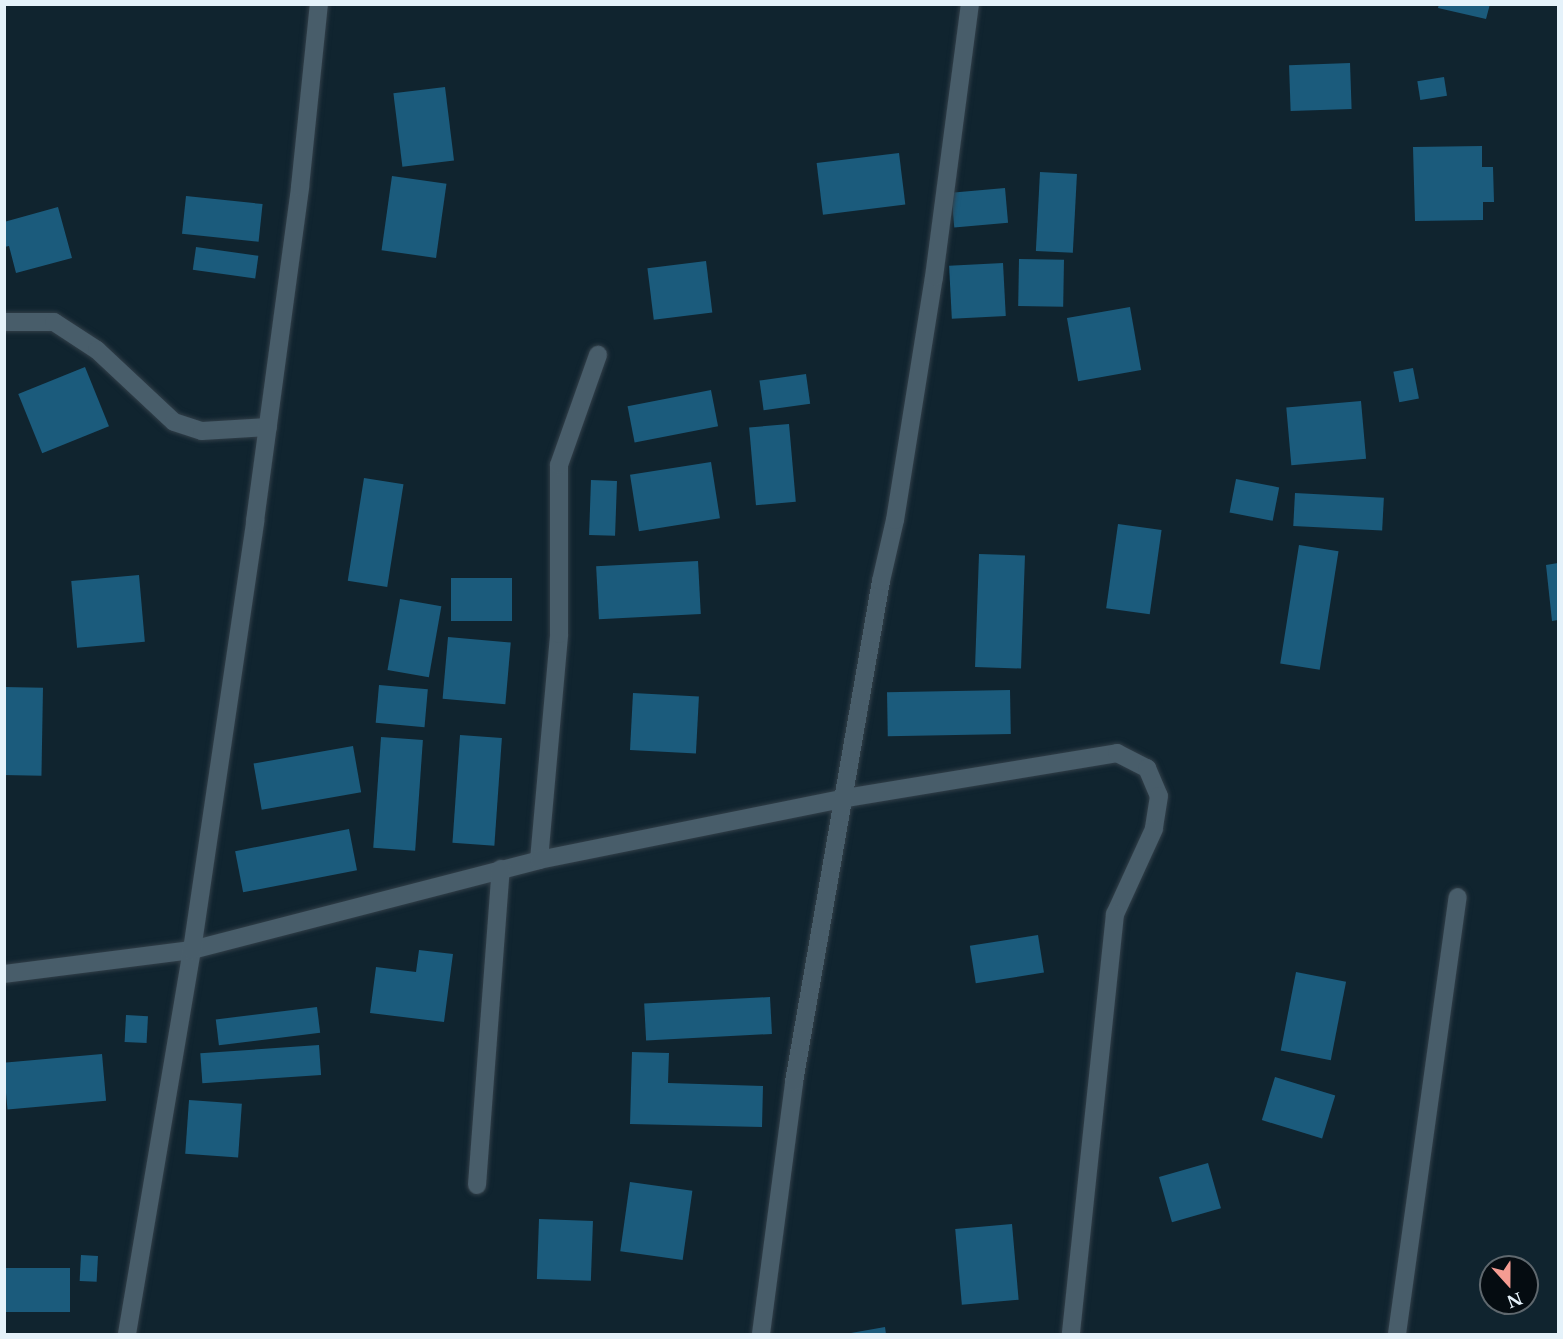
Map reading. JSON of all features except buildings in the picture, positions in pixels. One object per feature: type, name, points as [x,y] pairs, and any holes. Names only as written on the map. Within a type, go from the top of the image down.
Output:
[{"type":"street","points":[[127,1335],[192,950],[268,427],[300,186],[319,4]]},
{"type":"street","points":[[761,1335],[794,1082],[846,798],[934,277],[970,4]]},
{"type":"street","points":[[4,322],[54,322],[97,350],[174,422],[202,431],[268,427]]},
{"type":"street","points":[[539,860],[559,634],[559,465],[598,355]]},
{"type":"street","points":[[4,974],[192,950],[539,860],[846,798],[1117,753],[1147,768],[1159,796],[1154,830],[1115,914],[1071,1335]]},
{"type":"street","points":[[477,1185],[501,869]]},
{"type":"street","points":[[1397,1335],[1458,897]]}]
